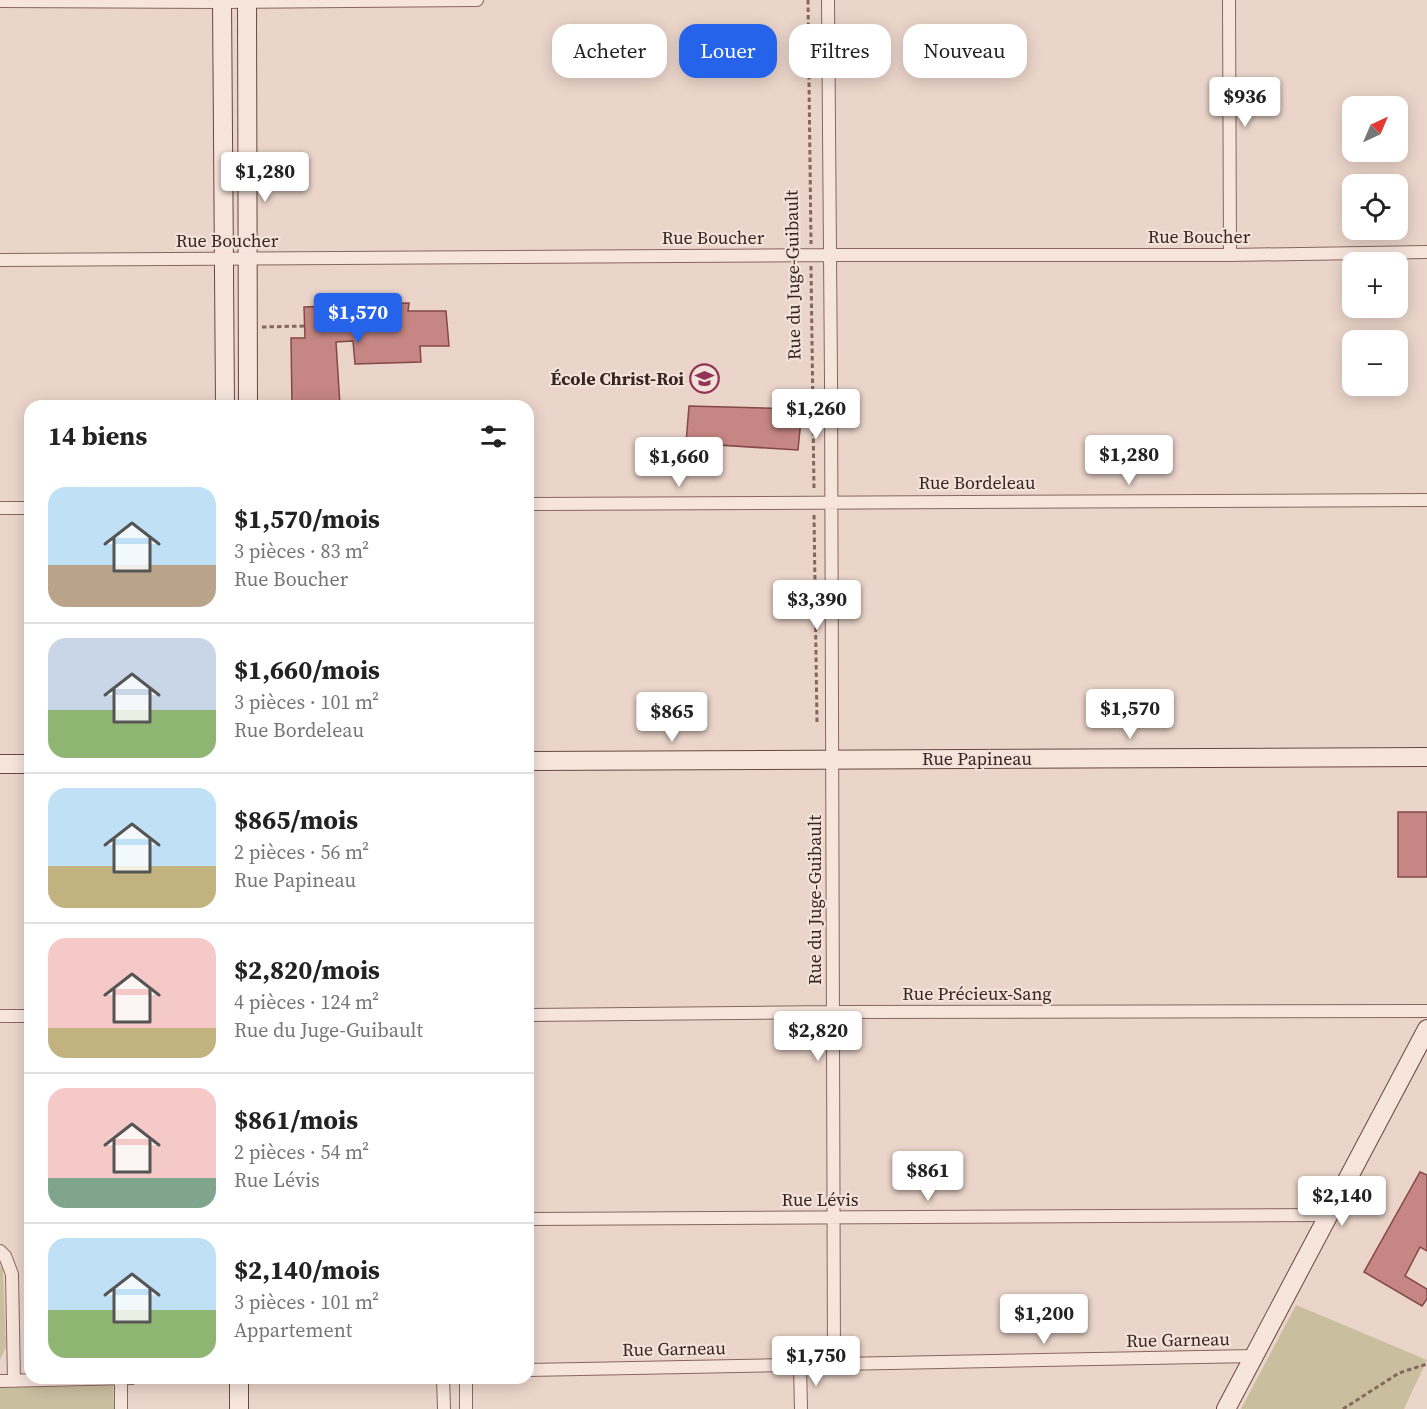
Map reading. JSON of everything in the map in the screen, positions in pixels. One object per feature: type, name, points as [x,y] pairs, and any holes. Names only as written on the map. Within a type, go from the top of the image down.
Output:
[{"type":"street","points":[[0,1],[477,0]]},
{"type":"street","name":"Rue du Juge-Guibault","points":[[828,0],[834,1364]]},
{"type":"street","points":[[1229,0],[1230,255]]},
{"type":"street","points":[[222,1],[225,400]]},
{"type":"street","points":[[247,1],[248,400]]},
{"type":"street","name":"Rue Boucher","points":[[0,260],[1230,255],[1427,252]]},
{"type":"street","name":"Rue Bordeleau","points":[[534,504],[1427,500]]},
{"type":"street","points":[[0,508],[24,508]]},
{"type":"street","name":"Rue Papineau","points":[[534,761],[1427,757]]},
{"type":"street","points":[[0,764],[24,764]]},
{"type":"street","name":"Rue Précieux-Sang","points":[[534,1015],[1427,1011]]},
{"type":"street","points":[[0,1016],[24,1016]]},
{"type":"street","points":[[1226,1409],[1427,1029]]},
{"type":"street","name":"Rue Lévis","points":[[534,1219],[1328,1215]]},
{"type":"street","points":[[0,1251],[12,1274],[14,1381]]},
{"type":"street","name":"Rue Garneau","points":[[534,1370],[1254,1356]]},
{"type":"street","points":[[800,1365],[801,1409]]},
{"type":"street","points":[[0,1381],[24,1381]]},
{"type":"street","points":[[121,1384],[122,1409]]},
{"type":"street","points":[[239,1384],[239,1409]]},
{"type":"street","points":[[443,1384],[444,1409]]},
{"type":"street","points":[[466,1384],[466,1409]]},
{"type":"path","name":"Rue du Juge-Guibault","points":[[808,0],[811,249]]},
{"type":"path","name":"Rue du Juge-Guibault","points":[[811,261],[818,732]]},
{"type":"path","points":[[247,327],[305,326]]},
{"type":"path","points":[[1343,1409],[1400,1373],[1427,1364]]},
{"type":"shaded area","points":[[0,1265],[3,1270],[6,1347],[0,1360]]},
{"type":"shaded area","points":[[1296,1305],[1427,1360],[1404,1409],[1241,1409]]},
{"type":"shaded area","points":[[113,1386],[114,1409],[0,1409],[0,1387]]},
{"type":"building","points":[[409,303],[408,311],[446,311],[449,346],[420,346],[421,362],[355,364],[353,341],[336,342],[340,400],[292,400],[291,338],[305,338],[304,307]]},
{"type":"building","points":[[689,406],[802,409],[798,450],[686,443]]},
{"type":"building","points":[[1398,812],[1427,812],[1427,877],[1398,877]]},
{"type":"building","points":[[1420,1172],[1427,1175],[1427,1251],[1420,1247],[1405,1276],[1427,1289],[1427,1299],[1422,1306],[1364,1272]]},
{"type":"place","name":"École Christ-Roi","points":[[705,379]]}]
